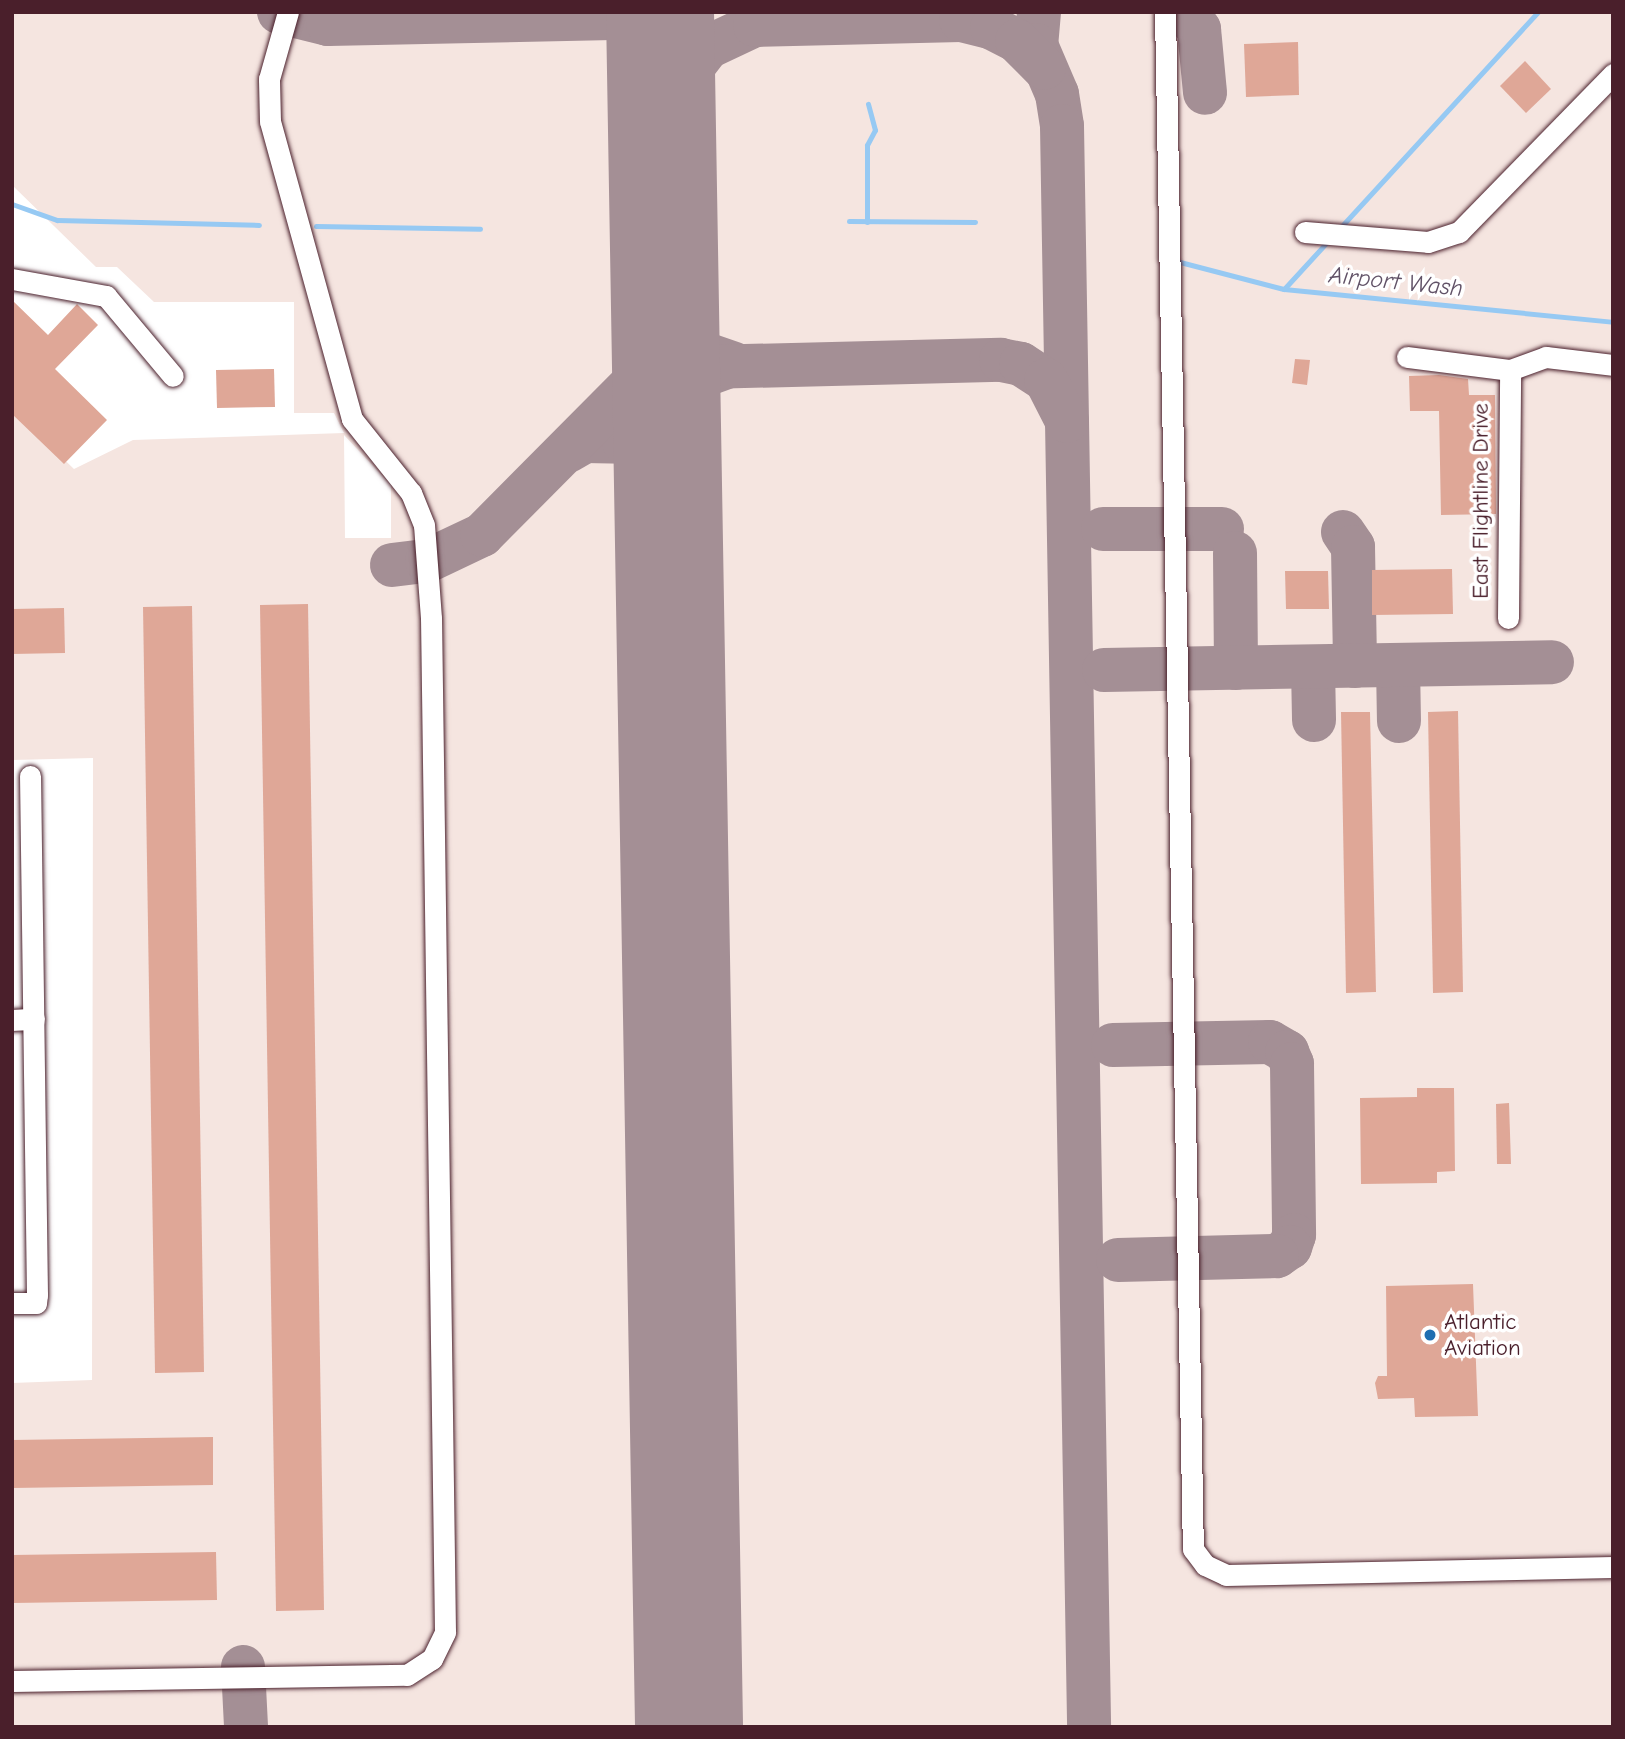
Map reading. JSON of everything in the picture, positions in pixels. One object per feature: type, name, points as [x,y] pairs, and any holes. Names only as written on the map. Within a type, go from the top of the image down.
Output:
[{"type":"street","points":[[12,1681],[407,1675],[432,1659],[445,1632],[431,632],[424,525],[411,493],[352,419],[270,121],[269,79],[288,12]]},
{"type":"street","points":[[1165,12],[1193,1549],[1205,1565],[1226,1574],[1613,1567]]},
{"type":"street","points":[[1305,232],[1428,242],[1459,232],[1613,74]]},
{"type":"street","points":[[12,279],[106,296],[173,376]]},
{"type":"street","points":[[1407,356],[1508,376],[1546,357],[1613,365]]},
{"type":"street","name":"East Flightline Drive","points":[[1508,376],[1508,618]]},
{"type":"street","points":[[12,1303],[36,1303],[30,776]]},
{"type":"street","points":[[12,1020],[34,1019]]},
{"type":"shaded area","points":[[12,12],[1613,12],[1613,1727],[12,1727],[12,1383],[92,1380],[93,758],[12,760],[12,409],[74,469],[133,440],[344,433],[334,413],[294,413],[294,302],[154,302],[117,267],[96,267],[12,185]],"holes":[[[344,435],[391,485],[391,538],[345,538]]]},
{"type":"building","points":[[1298,42],[1299,95],[1246,97],[1244,44]]},
{"type":"building","points":[[1525,61],[1551,89],[1526,113],[1500,86]]},
{"type":"building","points":[[12,300],[48,335],[77,304],[98,325],[55,369],[107,420],[64,464],[12,414]]},
{"type":"building","points":[[1295,359],[1310,360],[1307,385],[1292,383]]},
{"type":"building","points":[[274,369],[275,407],[217,408],[216,370]]},
{"type":"building","points":[[1439,375],[1468,379],[1469,395],[1495,395],[1496,514],[1441,515],[1439,411],[1410,411],[1409,376]]},
{"type":"building","points":[[1452,569],[1453,614],[1372,615],[1372,570]]},
{"type":"building","points":[[1285,571],[1328,571],[1329,609],[1286,609]]},
{"type":"building","points":[[308,604],[324,1610],[276,1611],[260,605]]},
{"type":"building","points":[[192,606],[204,1372],[155,1373],[143,607]]},
{"type":"building","points":[[64,608],[65,653],[12,654],[12,609]]},
{"type":"building","points":[[1458,711],[1463,992],[1433,993],[1428,712]]},
{"type":"building","points":[[1341,712],[1370,712],[1376,992],[1346,993]]},
{"type":"building","points":[[1417,1088],[1454,1088],[1455,1171],[1437,1172],[1437,1183],[1361,1184],[1360,1098],[1417,1097]]},
{"type":"building","points":[[1509,1103],[1511,1164],[1497,1164],[1496,1104]]},
{"type":"building","name":"Atlantic Aviation","points":[[1473,1284],[1478,1416],[1415,1417],[1414,1398],[1378,1399],[1375,1383],[1378,1376],[1387,1376],[1386,1286]]},
{"type":"building","points":[[213,1437],[213,1485],[12,1488],[12,1440]]},
{"type":"building","points":[[216,1552],[217,1600],[12,1603],[12,1555]]},
{"type":"waterway","points":[[1339,229],[1538,12]]},
{"type":"waterway","points":[[867,222],[867,145],[875,130],[868,104]]},
{"type":"waterway","points":[[12,204],[57,220],[259,225]]},
{"type":"waterway","points":[[849,221],[975,222]]},
{"type":"waterway","points":[[316,226],[480,229]]},
{"type":"waterway","points":[[1284,289],[1328,241]]},
{"type":"waterway","name":"Airport Wash","points":[[1180,262],[1284,289],[1613,322]]},
{"type":"taxiway","points":[[279,12],[328,24],[660,17]]},
{"type":"taxiway","points":[[1039,12],[1036,45],[1057,94],[1062,126],[1089,1727]]},
{"type":"taxiway","points":[[1184,12],[1199,29],[1205,93]]},
{"type":"taxiway","points":[[661,108],[708,47],[755,25],[961,20],[992,28],[1017,41],[1044,68]]},
{"type":"taxiway","points":[[665,305],[686,339],[700,352],[734,364]]},
{"type":"taxiway","points":[[392,565],[427,561],[482,535],[634,382],[666,368],[1001,360],[1021,364],[1046,380],[1067,421]]},
{"type":"taxiway","points":[[667,437],[690,389],[702,376],[732,365]]},
{"type":"taxiway","points":[[568,451],[585,441],[624,442],[656,465],[668,496]]},
{"type":"taxiway","points":[[1103,529],[1222,529]]},
{"type":"taxiway","points":[[1343,532],[1353,547],[1355,666]]},
{"type":"taxiway","points":[[1235,553],[1236,668]]},
{"type":"taxiway","points":[[1104,670],[1552,662]]},
{"type":"taxiway","points":[[1398,665],[1399,721]]},
{"type":"taxiway","points":[[1313,667],[1314,720]]},
{"type":"taxiway","points":[[1113,1045],[1270,1042],[1287,1052],[1292,1064],[1294,1235],[1290,1247],[1277,1256],[1118,1260]]},
{"type":"taxiway","points":[[243,1667],[246,1727]]},
{"type":"taxiway","points":[[689,1719],[692,1727]]},
{"type":"runway","points":[[660,12],[689,1727]]},
{"type":"place","name":"Atlantic Aviation","points":[[1430,1335]]}]
